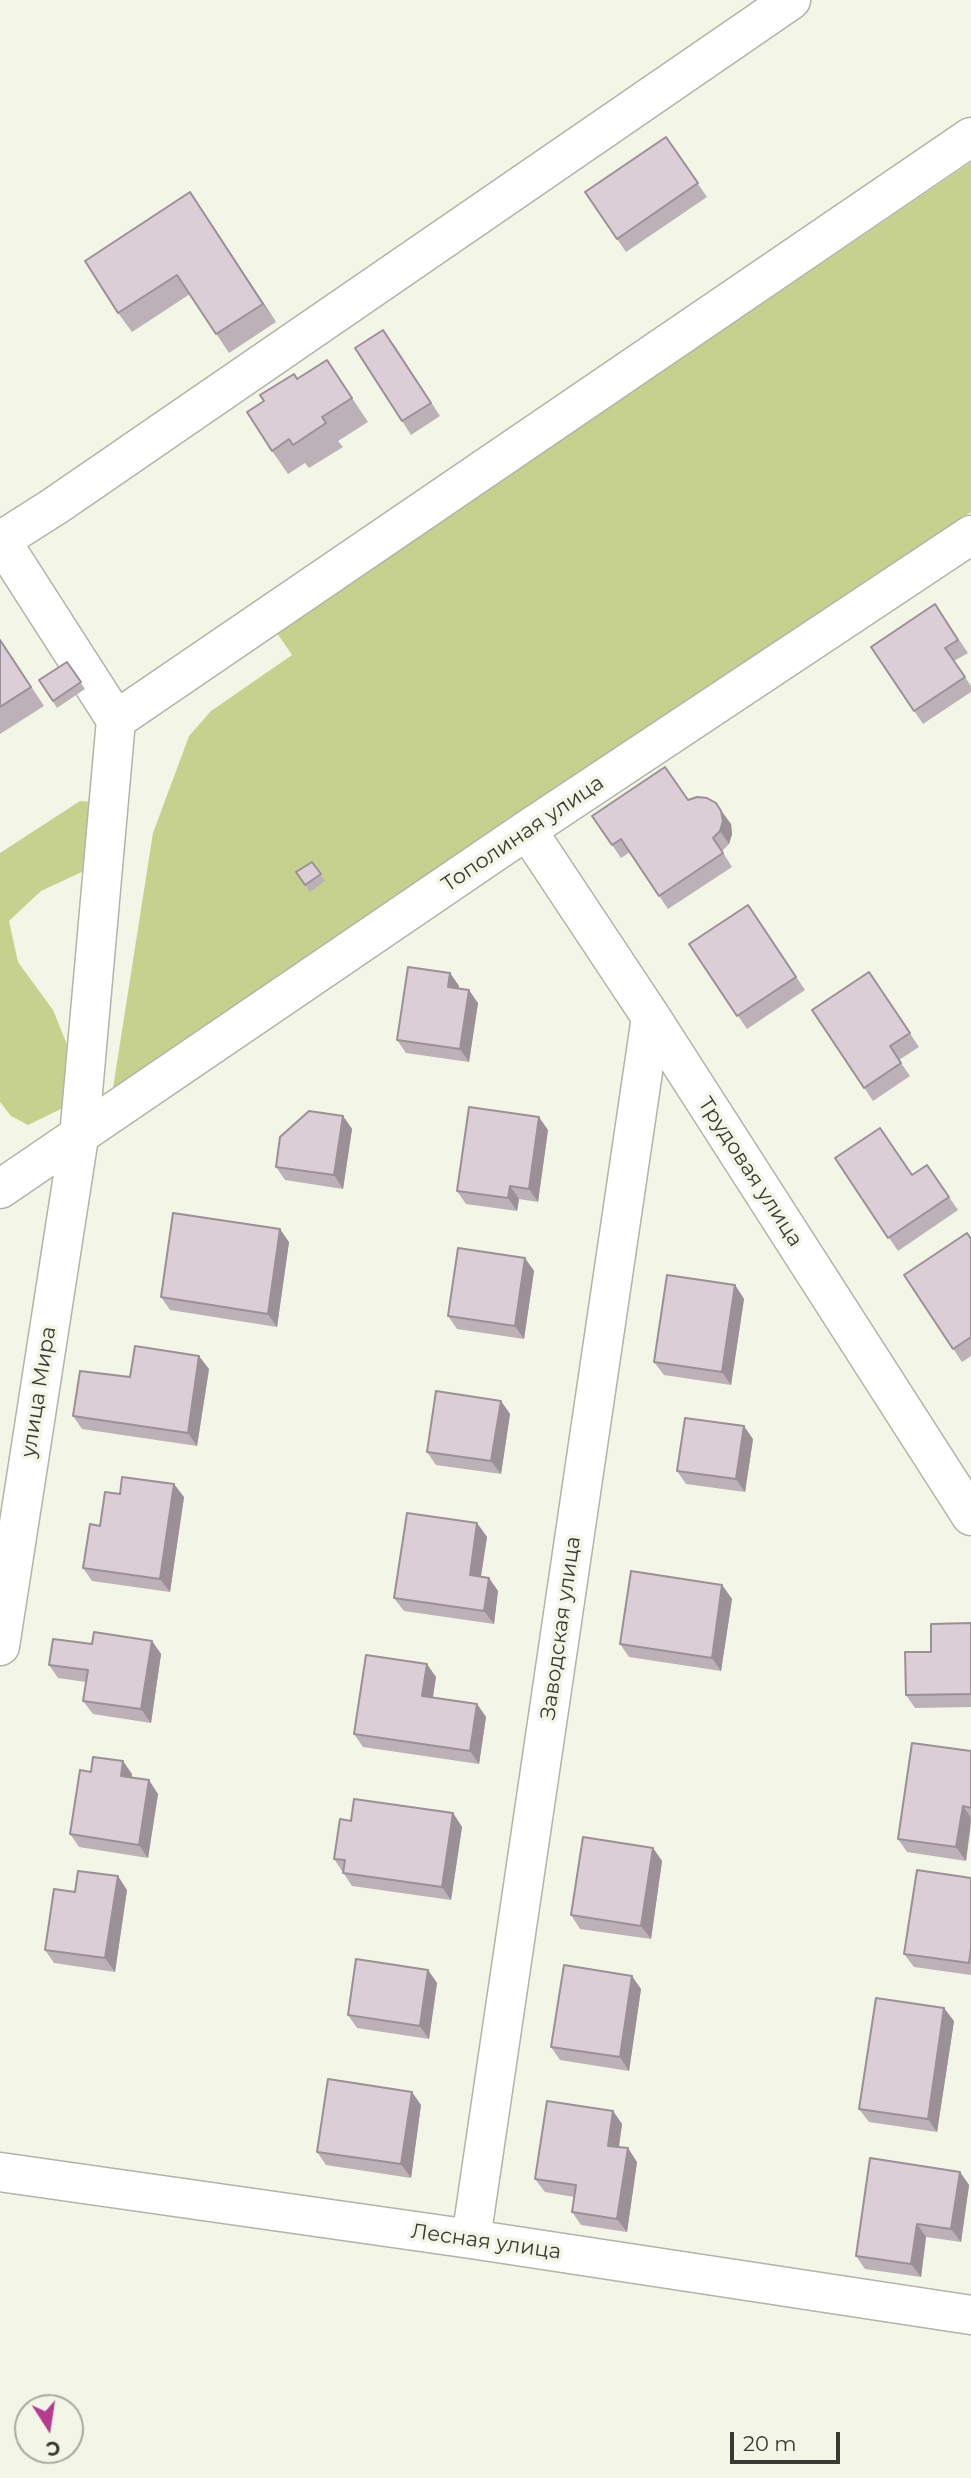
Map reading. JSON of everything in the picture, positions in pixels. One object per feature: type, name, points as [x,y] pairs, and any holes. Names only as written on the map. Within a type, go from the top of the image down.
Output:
[{"type":"street","points":[[791,0],[66,498],[0,540],[116,720],[971,137]]},
{"type":"street","name":"Тополиная улица","points":[[0,1189],[527,830],[965,551]]},
{"type":"street","name":"улица Мира","points":[[0,1646],[79,1137],[116,720]]},
{"type":"street","name":"Трудовая улица","points":[[527,830],[651,1017],[971,1516]]},
{"type":"street","name":"Заводская улица","points":[[471,2239],[651,1017]]},
{"type":"street","name":"Лесная улица","points":[[0,2172],[471,2239],[971,2315]]},
{"type":"green space","points":[[971,162],[971,512],[113,1088],[153,833],[189,736],[211,711],[292,655],[277,633]]},
{"type":"green space","points":[[80,801],[94,802],[84,871],[41,891],[9,921],[18,962],[53,1010],[68,1047],[65,1107],[28,1125],[11,1116],[0,1102],[0,853]]},
{"type":"building","points":[[666,137],[698,183],[617,239],[585,192]]},
{"type":"building","points":[[190,192],[263,304],[216,334],[177,275],[118,313],[85,261]]},
{"type":"building","points":[[383,330],[431,403],[402,421],[355,348]]},
{"type":"building","points":[[327,360],[352,398],[322,417],[326,423],[293,445],[289,439],[272,451],[247,412],[264,401],[260,395],[294,374],[297,379]]},
{"type":"building","points":[[935,604],[958,640],[945,648],[965,677],[914,711],[871,647]]},
{"type":"building","points":[[0,640],[31,687],[0,707]]},
{"type":"building","points":[[67,662],[81,682],[53,701],[39,680]]},
{"type":"building","points":[[665,767],[688,800],[707,798],[716,803],[723,821],[720,831],[713,838],[723,853],[659,896],[621,839],[612,845],[592,816]]},
{"type":"building","points":[[312,862],[321,874],[305,885],[296,872]]},
{"type":"building","points":[[748,905],[796,977],[737,1016],[689,944]]},
{"type":"building","points":[[408,967],[450,973],[448,987],[469,990],[460,1049],[397,1040]]},
{"type":"building","points":[[869,972],[910,1033],[890,1046],[901,1063],[864,1088],[812,1010]]},
{"type":"building","points":[[469,1107],[539,1117],[529,1189],[510,1186],[508,1198],[457,1191]]},
{"type":"building","points":[[309,1111],[343,1116],[334,1175],[276,1167],[280,1137]]},
{"type":"building","points":[[880,1128],[912,1175],[927,1165],[949,1197],[888,1238],[835,1158]]},
{"type":"building","points":[[173,1213],[280,1229],[268,1314],[161,1297]]},
{"type":"building","points":[[967,1233],[971,1239],[971,1337],[953,1349],[904,1275]]},
{"type":"building","points":[[458,1248],[525,1258],[515,1326],[448,1316]]},
{"type":"building","points":[[667,1275],[735,1285],[722,1372],[654,1362]]},
{"type":"building","points":[[135,1346],[199,1356],[188,1433],[73,1416],[80,1371],[130,1377]]},
{"type":"building","points":[[436,1391],[501,1401],[491,1461],[427,1452]]},
{"type":"building","points":[[685,1418],[744,1426],[736,1479],[677,1471]]},
{"type":"building","points":[[122,1477],[174,1484],[160,1579],[83,1568],[90,1524],[100,1526],[105,1492],[120,1494]]},
{"type":"building","points":[[407,1513],[477,1523],[470,1575],[489,1578],[484,1611],[394,1598]]},
{"type":"building","points":[[631,1571],[722,1585],[712,1658],[620,1644]]},
{"type":"building","points":[[971,1623],[971,1694],[906,1695],[905,1652],[931,1652],[931,1624]]},
{"type":"building","points":[[94,1632],[152,1641],[141,1709],[83,1701],[88,1670],[49,1665],[53,1639],[92,1644]]},
{"type":"building","points":[[366,1655],[427,1664],[422,1696],[477,1704],[470,1751],[354,1734]]},
{"type":"building","points":[[912,1743],[971,1751],[971,1808],[963,1806],[956,1847],[898,1839]]},
{"type":"building","points":[[93,1757],[123,1761],[121,1776],[149,1780],[139,1845],[70,1834],[80,1770],[91,1772]]},
{"type":"building","points":[[354,1799],[453,1813],[442,1887],[343,1873],[345,1860],[334,1859],[340,1819],[351,1821]]},
{"type":"building","points":[[583,1837],[653,1848],[641,1926],[571,1915]]},
{"type":"building","points":[[917,1870],[971,1878],[969,1963],[904,1954]]},
{"type":"building","points":[[78,1871],[118,1876],[105,1958],[45,1950],[54,1889],[75,1892]]},
{"type":"building","points":[[356,1959],[428,1970],[420,2026],[348,2015]]},
{"type":"building","points":[[564,1965],[632,1976],[620,2057],[551,2047]]},
{"type":"building","points":[[876,1998],[944,2008],[928,2119],[859,2109]]},
{"type":"building","points":[[328,2079],[412,2092],[401,2164],[317,2152]]},
{"type":"building","points":[[547,2101],[613,2111],[608,2146],[628,2148],[617,2219],[572,2212],[576,2185],[535,2179]]},
{"type":"building","points":[[870,2158],[960,2172],[951,2229],[917,2224],[911,2264],[856,2256]]}]
